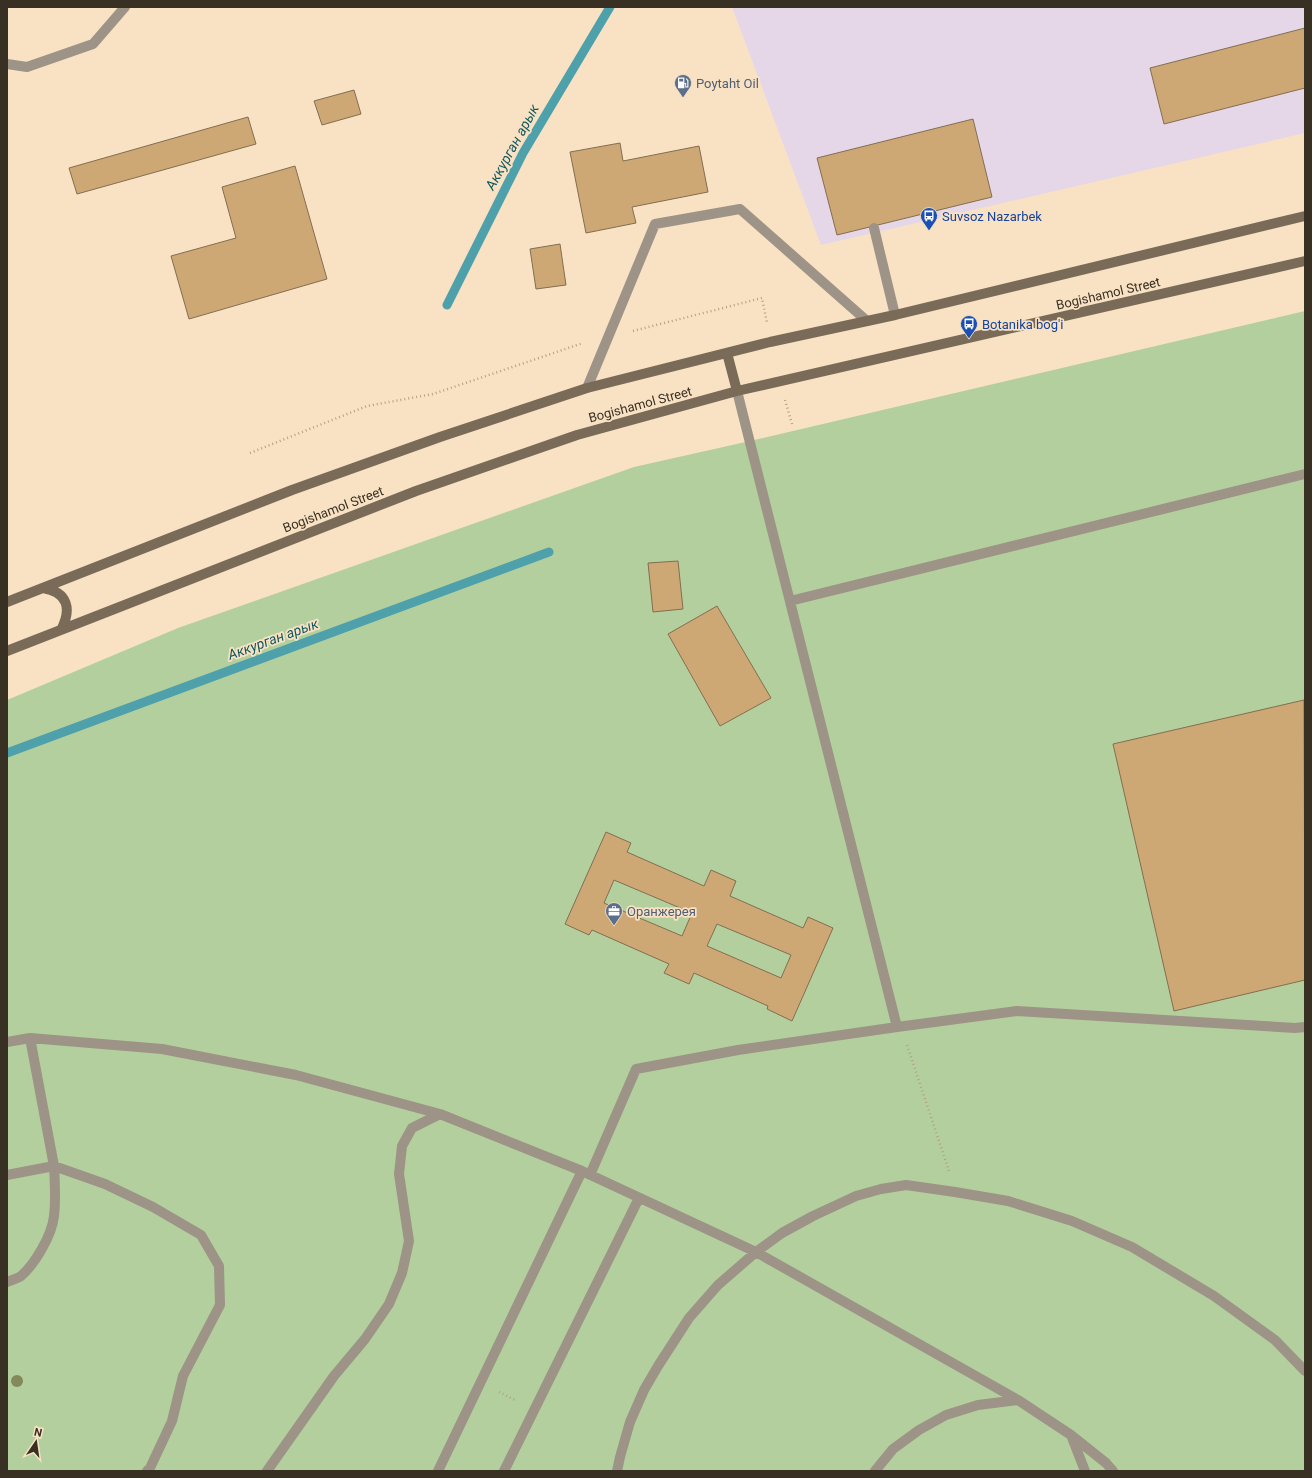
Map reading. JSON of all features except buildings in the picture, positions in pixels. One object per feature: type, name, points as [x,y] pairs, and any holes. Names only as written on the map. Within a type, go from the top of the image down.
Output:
[{"type":"main road","name":"Bogishamol Street","points":[[7,602],[292,490],[440,436],[588,388],[727,353],[867,320],[895,315],[1305,216]]},
{"type":"main road","name":"Bogishamol Street","points":[[7,651],[423,488],[577,435],[737,391],[1305,262]]},
{"type":"main road","points":[[727,353],[737,391]]},
{"type":"main road","points":[[43,588],[56,591],[62,595],[66,601],[67,616],[61,630]]},
{"type":"lane","points":[[7,64],[27,67],[93,44],[125,7]]},
{"type":"lane","points":[[588,388],[655,224],[740,209],[867,320]]},
{"type":"lane","points":[[874,228],[895,315]]},
{"type":"lane","points":[[737,391],[897,1027]]},
{"type":"lane","points":[[790,601],[1305,474]]},
{"type":"lane","points":[[438,1471],[480,1383],[586,1173],[636,1069],[738,1050],[1017,1011],[1294,1028],[1305,1027]]},
{"type":"lane","points":[[7,1042],[30,1038],[162,1050],[296,1075],[440,1114],[586,1173],[756,1252],[1018,1400],[1072,1435],[1106,1463],[1113,1471]]},
{"type":"lane","points":[[7,1282],[20,1276],[34,1260],[46,1241],[54,1218],[54,1166],[30,1038]]},
{"type":"lane","points":[[267,1471],[334,1376],[364,1339],[389,1304],[402,1273],[409,1241],[398,1174],[402,1146],[412,1128],[440,1114]]},
{"type":"lane","points":[[7,1175],[54,1166],[106,1184],[153,1207],[201,1235],[219,1266],[220,1305],[183,1376],[172,1421],[150,1468],[147,1471]]},
{"type":"lane","points":[[618,1471],[620,1457],[630,1422],[644,1390],[689,1318],[718,1285],[756,1252],[782,1233],[813,1216],[856,1196],[881,1189],[906,1185],[1008,1201],[1072,1221],[1132,1247],[1214,1296],[1275,1340],[1305,1371]]},
{"type":"lane","points":[[504,1471],[639,1198]]},
{"type":"lane","points":[[875,1471],[893,1449],[919,1430],[946,1415],[978,1405],[1018,1400]]},
{"type":"lane","points":[[1072,1435],[1085,1471]]},
{"type":"path","points":[[250,452],[367,406],[433,394],[584,343],[762,298],[765,312]]},
{"type":"path","points":[[908,1047],[956,1192]]},
{"type":"path","points":[[480,1383],[534,1410]]},
{"type":"shaded area","points":[[732,7],[1305,7],[1305,133],[821,245]]},
{"type":"green space","points":[[1305,311],[1305,1471],[7,1471],[7,700],[178,628],[634,467]]},
{"type":"waterway","name":"Аккурган арык","points":[[447,305],[523,153],[610,7]]},
{"type":"waterway","name":"Аккурган арык","points":[[7,753],[549,552]]},
{"type":"place","name":"Poytaht Oil","points":[[683,98]]},
{"type":"place","name":"Suvsoz Nazarbek","points":[[929,231]]},
{"type":"place","name":"Botanika bog'i","points":[[969,339]]},
{"type":"place","name":"Оранжерея","points":[[614,926]]}]
